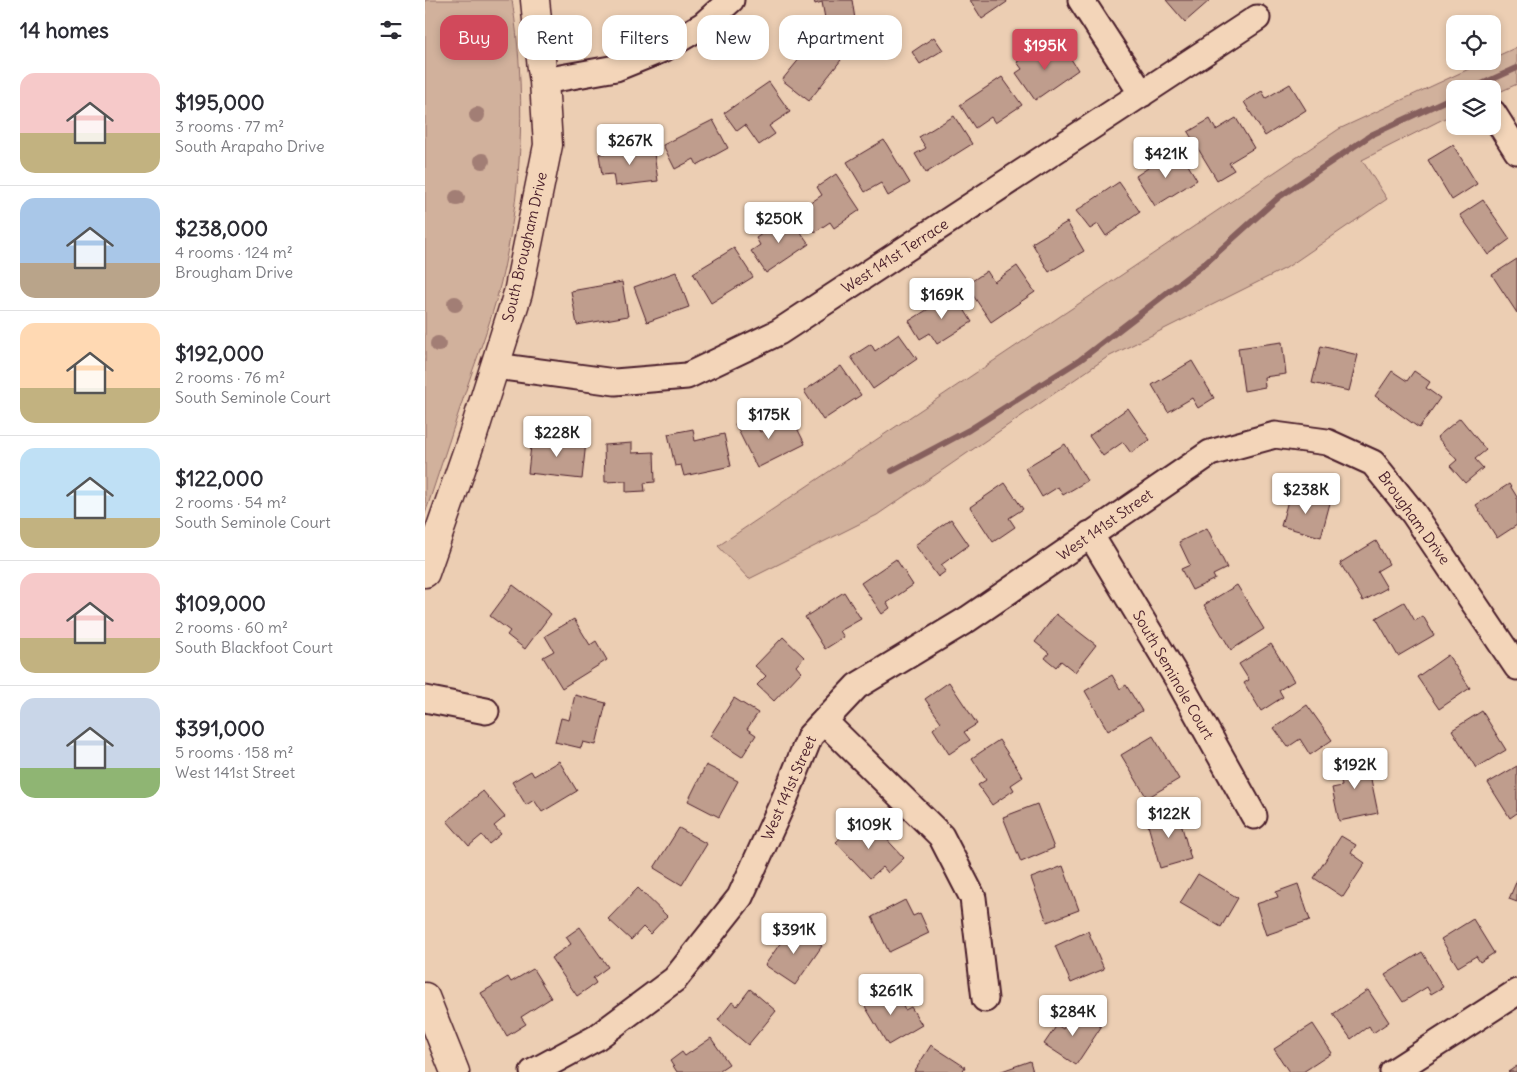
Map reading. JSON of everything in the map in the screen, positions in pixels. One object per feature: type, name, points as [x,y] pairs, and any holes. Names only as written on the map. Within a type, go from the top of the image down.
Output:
[{"type":"street","name":"South Brougham Drive","points":[[425,573],[518,294],[548,145],[544,81],[535,0]]},
{"type":"street","points":[[544,81],[616,68],[663,49],[703,25],[731,0]]},
{"type":"street","points":[[1081,0],[1142,94]]},
{"type":"street","name":"West 141st Terrace","points":[[495,366],[615,382],[687,376],[779,332],[1257,18]]},
{"type":"street","points":[[1501,126],[1517,151]]},
{"type":"street","name":"Brougham Drive","points":[[1236,446],[1275,435],[1327,442],[1373,463],[1414,514],[1517,665]]},
{"type":"street","name":"West 141st Street","points":[[533,1072],[596,1038],[675,980],[740,897],[784,800],[810,736],[857,686],[968,620],[1210,453],[1236,446]]},
{"type":"street","name":"South Seminole Court","points":[[1090,534],[1177,678],[1254,816]]},
{"type":"street","points":[[425,699],[486,711]]},
{"type":"street","points":[[824,721],[941,836],[973,898],[985,999]]},
{"type":"street","points":[[1393,1072],[1517,992]]},
{"type":"street","points":[[425,997],[455,1072]]},
{"type":"shaded area","points":[[425,0],[512,0],[521,101],[519,168],[510,235],[497,298],[425,514]]},
{"type":"shaded area","points":[[1517,47],[1517,84],[1501,91],[1501,80],[1446,80],[1446,118],[1362,160],[1387,199],[1286,268],[1106,358],[877,515],[749,579],[718,546],[1339,129],[1467,70],[1501,70],[1501,54]]},
{"type":"building","points":[[814,0],[852,0],[854,15],[824,15],[822,2],[815,4]]},
{"type":"building","points":[[970,0],[1006,0],[1007,2],[982,19]]},
{"type":"building","points":[[1166,0],[1208,0],[1209,1],[1185,22]]},
{"type":"building","points":[[934,37],[943,50],[920,64],[912,52]]},
{"type":"building","points":[[1050,47],[1057,57],[1066,51],[1078,70],[1035,100],[1016,73],[1022,69],[1017,62],[1037,48],[1041,54]]},
{"type":"building","points":[[799,60],[841,60],[809,101],[782,80]]},
{"type":"building","points":[[1002,77],[1022,105],[995,123],[991,117],[975,128],[960,105]]},
{"type":"building","points":[[769,82],[790,112],[769,126],[775,134],[759,145],[745,125],[737,131],[724,113]]},
{"type":"building","points":[[1290,84],[1306,110],[1265,136],[1244,102],[1262,91],[1266,98]]},
{"type":"building","points":[[954,116],[972,144],[926,173],[915,154],[926,148],[919,137]]},
{"type":"building","points":[[1236,118],[1254,148],[1229,163],[1234,170],[1217,180],[1188,132],[1210,119],[1216,130]]},
{"type":"building","points":[[713,120],[728,148],[697,165],[694,159],[675,169],[663,145]]},
{"type":"building","points":[[884,140],[910,183],[888,196],[881,183],[865,192],[847,162]]},
{"type":"building","points":[[1453,145],[1477,184],[1452,200],[1428,160]]},
{"type":"building","points":[[653,147],[658,181],[615,186],[613,174],[602,175],[599,154]]},
{"type":"building","points":[[1182,155],[1197,180],[1155,206],[1136,176],[1160,160],[1164,167]]},
{"type":"building","points":[[836,174],[860,210],[834,228],[830,222],[815,232],[800,210],[822,195],[817,187]]},
{"type":"building","points":[[1119,182],[1140,212],[1106,236],[1098,224],[1090,229],[1076,211]]},
{"type":"building","points":[[1483,200],[1510,239],[1488,255],[1460,215]]},
{"type":"building","points":[[789,215],[809,244],[766,273],[751,251],[760,245],[756,238]]},
{"type":"building","points":[[1067,222],[1084,251],[1049,272],[1032,243]]},
{"type":"building","points":[[734,248],[753,277],[711,303],[693,273]]},
{"type":"building","points":[[1517,259],[1517,313],[1492,275]]},
{"type":"building","points":[[1017,266],[1035,292],[991,322],[966,285],[987,271],[994,282]]},
{"type":"building","points":[[676,272],[689,307],[647,322],[634,287]]},
{"type":"building","points":[[622,282],[628,316],[577,325],[571,291]]},
{"type":"building","points":[[954,293],[972,322],[937,344],[930,333],[920,339],[909,321]]},
{"type":"building","points":[[899,334],[917,359],[873,389],[851,357],[871,344],[875,351]]},
{"type":"building","points":[[1282,342],[1286,374],[1264,377],[1265,387],[1244,391],[1238,348]]},
{"type":"building","points":[[1321,346],[1358,355],[1349,391],[1312,383]]},
{"type":"building","points":[[1192,361],[1214,398],[1198,408],[1192,398],[1168,412],[1152,385]]},
{"type":"building","points":[[841,366],[861,395],[823,420],[804,391]]},
{"type":"building","points":[[1392,371],[1407,381],[1414,371],[1430,382],[1426,388],[1440,398],[1419,428],[1375,396]]},
{"type":"building","points":[[1128,408],[1150,440],[1131,453],[1123,442],[1103,456],[1089,436]]},
{"type":"building","points":[[752,415],[760,432],[791,416],[805,444],[757,468],[735,424]]},
{"type":"building","points":[[1460,418],[1486,450],[1475,459],[1483,468],[1465,483],[1450,466],[1457,460],[1437,437]]},
{"type":"building","points":[[693,429],[695,441],[724,434],[731,466],[684,476],[681,465],[675,466],[668,434]]},
{"type":"building","points":[[532,436],[586,442],[582,479],[528,473]]},
{"type":"building","points":[[632,443],[632,453],[654,452],[655,482],[644,483],[645,491],[626,492],[626,481],[605,482],[604,445]]},
{"type":"building","points":[[1065,444],[1087,481],[1063,495],[1058,487],[1042,497],[1025,468]]},
{"type":"building","points":[[1005,483],[1023,509],[1009,518],[1015,527],[993,542],[970,507]]},
{"type":"building","points":[[1509,484],[1517,497],[1517,525],[1497,538],[1476,505]]},
{"type":"building","points":[[1290,493],[1330,503],[1321,537],[1281,526]]},
{"type":"building","points":[[951,519],[969,545],[941,565],[946,571],[938,577],[915,545]]},
{"type":"building","points":[[1207,528],[1227,568],[1213,575],[1215,579],[1192,590],[1181,569],[1190,565],[1179,542]]},
{"type":"building","points":[[1376,541],[1389,564],[1377,571],[1387,588],[1363,601],[1340,563]]},
{"type":"building","points":[[896,559],[913,585],[887,603],[890,608],[882,614],[861,583]]},
{"type":"building","points":[[513,585],[551,614],[525,649],[507,635],[510,631],[490,616]]},
{"type":"building","points":[[1237,585],[1264,629],[1231,650],[1204,605]]},
{"type":"building","points":[[844,592],[861,619],[840,631],[844,637],[825,649],[805,617]]},
{"type":"building","points":[[1404,602],[1415,621],[1423,616],[1434,635],[1398,656],[1376,618]]},
{"type":"building","points":[[1056,614],[1096,645],[1075,672],[1061,661],[1056,667],[1045,658],[1049,653],[1035,642]]},
{"type":"building","points":[[574,619],[590,645],[596,641],[607,660],[562,688],[543,657],[554,651],[545,636]]},
{"type":"building","points":[[783,637],[804,657],[796,666],[801,672],[774,701],[757,685],[766,676],[755,666]]},
{"type":"building","points":[[1271,644],[1294,681],[1279,690],[1283,697],[1261,711],[1244,683],[1249,680],[1239,664]]},
{"type":"building","points":[[1448,655],[1470,688],[1439,709],[1417,677]]},
{"type":"building","points":[[1112,675],[1120,689],[1126,685],[1142,711],[1108,731],[1085,691]]},
{"type":"building","points":[[949,682],[977,724],[964,732],[970,740],[949,754],[933,729],[941,722],[925,699]]},
{"type":"building","points":[[575,695],[606,703],[596,745],[583,742],[581,748],[555,742],[561,718],[569,720]]},
{"type":"building","points":[[734,698],[758,713],[747,729],[756,735],[742,757],[710,736]]},
{"type":"building","points":[[1307,705],[1332,740],[1310,755],[1300,739],[1288,747],[1274,728]]},
{"type":"building","points":[[1482,711],[1506,750],[1476,768],[1452,730]]},
{"type":"building","points":[[1153,736],[1179,779],[1147,798],[1121,755]]},
{"type":"building","points":[[999,740],[1023,777],[1011,785],[1014,790],[992,805],[978,785],[986,780],[972,758]]},
{"type":"building","points":[[1366,755],[1378,813],[1339,821],[1332,788],[1342,786],[1337,761]]},
{"type":"building","points":[[559,761],[577,791],[542,812],[534,800],[526,805],[512,782],[531,771],[534,776]]},
{"type":"building","points":[[706,765],[738,781],[719,817],[688,801]]},
{"type":"building","points":[[1517,766],[1517,813],[1510,818],[1488,783]]},
{"type":"building","points":[[483,791],[505,817],[494,826],[501,834],[489,844],[482,835],[469,846],[447,821]]},
{"type":"building","points":[[1037,804],[1054,848],[1021,862],[1003,817]]},
{"type":"building","points":[[1177,809],[1191,859],[1160,868],[1146,818]]},
{"type":"building","points":[[859,821],[877,839],[882,834],[904,858],[888,873],[883,867],[870,878],[836,842]]},
{"type":"building","points":[[679,828],[707,844],[682,885],[654,868]]},
{"type":"building","points":[[1341,836],[1356,845],[1351,853],[1365,863],[1343,897],[1314,878]]},
{"type":"building","points":[[1063,866],[1079,910],[1047,922],[1031,878]]},
{"type":"building","points":[[1198,874],[1238,898],[1221,927],[1180,903]]},
{"type":"building","points":[[1517,880],[1517,902],[1509,899]]},
{"type":"building","points":[[1298,884],[1310,920],[1266,935],[1256,904],[1278,897],[1276,892]]},
{"type":"building","points":[[638,888],[667,916],[650,934],[643,927],[631,940],[608,919]]},
{"type":"building","points":[[905,900],[913,916],[920,913],[929,933],[889,952],[872,917]]},
{"type":"building","points":[[1473,919],[1494,953],[1480,962],[1476,956],[1458,967],[1441,939]]},
{"type":"building","points":[[793,925],[822,946],[795,985],[765,965]]},
{"type":"building","points":[[580,927],[608,967],[593,978],[596,983],[577,996],[551,958],[571,944],[566,937]]},
{"type":"building","points":[[1088,931],[1104,969],[1071,983],[1055,946]]},
{"type":"building","points":[[1422,952],[1443,987],[1431,994],[1427,987],[1403,1002],[1385,975]]},
{"type":"building","points":[[533,969],[551,998],[521,1017],[526,1024],[507,1036],[481,993],[508,977],[511,982]]},
{"type":"building","points":[[891,986],[905,1010],[911,1007],[922,1025],[888,1045],[863,1003]]},
{"type":"building","points":[[750,989],[776,1011],[748,1045],[718,1020],[732,1002],[737,1006]]},
{"type":"building","points":[[1368,990],[1389,1022],[1373,1033],[1369,1026],[1351,1039],[1333,1014]]},
{"type":"building","points":[[1076,1010],[1101,1027],[1076,1065],[1044,1044],[1057,1025],[1063,1029]]},
{"type":"building","points":[[1313,1024],[1332,1053],[1303,1072],[1289,1072],[1274,1049]]},
{"type":"building","points":[[711,1038],[729,1064],[717,1072],[677,1072],[670,1061],[682,1052],[685,1056]]},
{"type":"building","points":[[931,1045],[965,1067],[962,1072],[914,1072]]},
{"type":"building","points":[[1030,1061],[1033,1072],[999,1072]]},
{"type":"building","points":[[1517,1066],[1517,1072],[1508,1072]]},
{"type":"waterway","points":[[1491,80],[1517,68]]},
{"type":"waterway","points":[[892,471],[969,430],[1080,360],[1207,262],[1279,197],[1371,135],[1446,100]]}]
